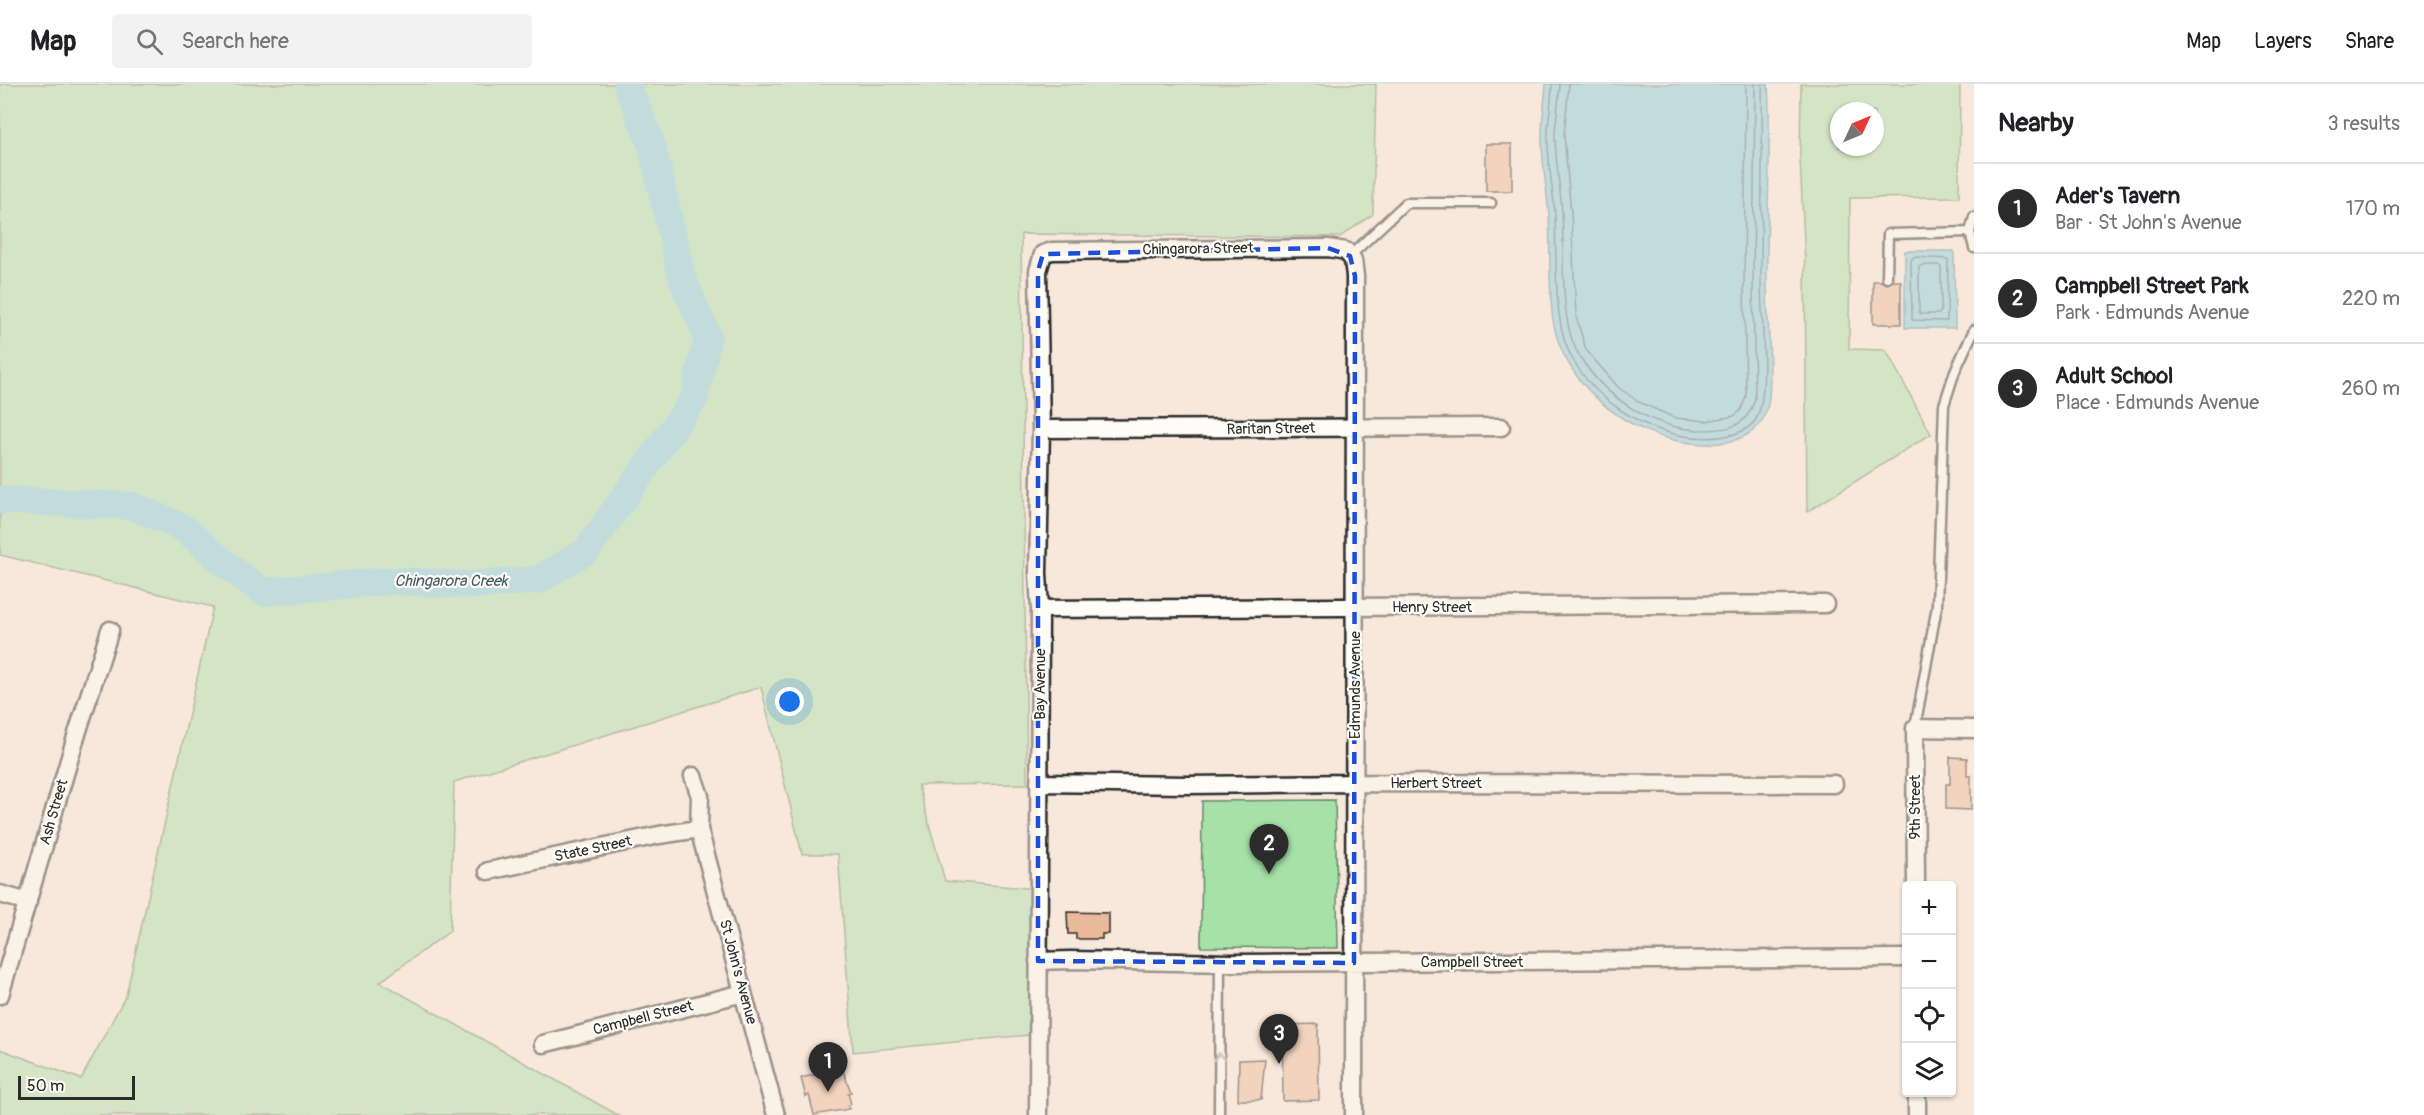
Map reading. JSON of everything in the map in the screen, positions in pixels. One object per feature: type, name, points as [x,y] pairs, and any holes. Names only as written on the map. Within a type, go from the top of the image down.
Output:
[{"type":"street","name":"Chingarora Street","points":[[1043,254],[1052,251],[1329,248],[1346,252],[1350,256]]},
{"type":"street","name":"Bay Avenue","points":[[1038,1115],[1040,609],[1038,573],[1041,429],[1038,271],[1043,254]]},
{"type":"street","name":"Edmunds Avenue","points":[[1350,256],[1353,260],[1355,276],[1354,1115]]},
{"type":"street","name":"Raritan Street","points":[[1041,429],[1501,427]]},
{"type":"street","name":"Henry Street","points":[[1040,609],[1825,604]]},
{"type":"street","name":"Ash Street","points":[[0,995],[110,630]]},
{"type":"street","points":[[1915,728],[1974,729]]},
{"type":"street","name":"9th Street","points":[[1915,728],[1916,881]]},
{"type":"street","name":"St John's Avenue","points":[[693,776],[700,796],[699,829],[776,1115]]},
{"type":"street","name":"Herbert Street","points":[[1039,783],[1188,785],[1834,784]]},
{"type":"street","name":"State Street","points":[[488,871],[659,835],[699,829]]},
{"type":"street","points":[[0,894],[28,902]]},
{"type":"street","name":"Campbell Street","points":[[1038,961],[1354,963],[1902,958]]},
{"type":"street","name":"Campbell Street","points":[[543,1044],[743,993]]},
{"type":"street","points":[[1917,1097],[1917,1115]]},
{"type":"lane","points":[[1350,256],[1406,203],[1491,203]]},
{"type":"lane","points":[[1974,217],[1970,232],[1974,248]]},
{"type":"lane","points":[[1887,278],[1888,234],[1970,232]]},
{"type":"lane","points":[[1915,728],[1937,606],[1944,405],[1955,371],[1974,330]]},
{"type":"lane","points":[[1219,1115],[1220,963]]},
{"type":"highlighted area","points":[[1328,248],[1350,256],[1355,276],[1354,963],[1038,961],[1038,271],[1043,254]]},
{"type":"green space","points":[[0,84],[1376,84],[1373,214],[1340,237],[1021,234],[1027,784],[918,785],[945,881],[1038,889],[1039,1034],[853,1052],[838,854],[802,854],[761,687],[454,782],[450,931],[380,982],[618,1115],[0,1115],[0,1049],[81,1079],[126,995],[213,607],[0,555]]},
{"type":"green space","points":[[1801,84],[1960,84],[1959,197],[1850,198],[1849,349],[1886,350],[1931,434],[1807,512],[1805,265],[1800,158]]},
{"type":"green space","points":[[1335,800],[1338,948],[1201,947],[1202,801]]},
{"type":"water","points":[[1546,84],[1768,84],[1769,398],[1762,421],[1745,436],[1715,444],[1694,443],[1662,437],[1639,428],[1599,401],[1569,364],[1559,343],[1551,307],[1549,215],[1542,144]]},
{"type":"water","points":[[1905,251],[1954,251],[1955,328],[1905,328]]},
{"type":"building","points":[[1486,144],[1512,144],[1512,191],[1486,191]]},
{"type":"building","points":[[1873,281],[1887,284],[1901,281],[1901,324],[1873,324]]},
{"type":"building","points":[[1950,757],[1967,758],[1967,776],[1971,776],[1971,810],[1946,809],[1946,784],[1950,784]]},
{"type":"building","points":[[1067,912],[1109,913],[1109,934],[1102,934],[1102,939],[1076,939],[1076,934],[1068,934]]},
{"type":"building","points":[[1318,1024],[1319,1100],[1283,1101],[1282,1025]]},
{"type":"building","points":[[1265,1059],[1261,1100],[1238,1100],[1239,1060]]},
{"type":"building","points":[[842,1068],[851,1092],[848,1093],[851,1104],[848,1105],[849,1109],[814,1115],[809,1095],[806,1097],[801,1078]]},
{"type":"waterway","name":"Chingarora Creek","points":[[0,500],[133,506],[184,528],[228,566],[263,592],[390,581],[475,585],[538,580],[586,551],[694,399],[708,337],[682,278],[652,146],[627,84]]},
{"type":"place","name":"Campbell Street Park","points":[[1269,874]]},
{"type":"place","name":"Adult School","points":[[1279,1064]]},
{"type":"place","name":"Ader's Tavern","points":[[828,1092]]}]
